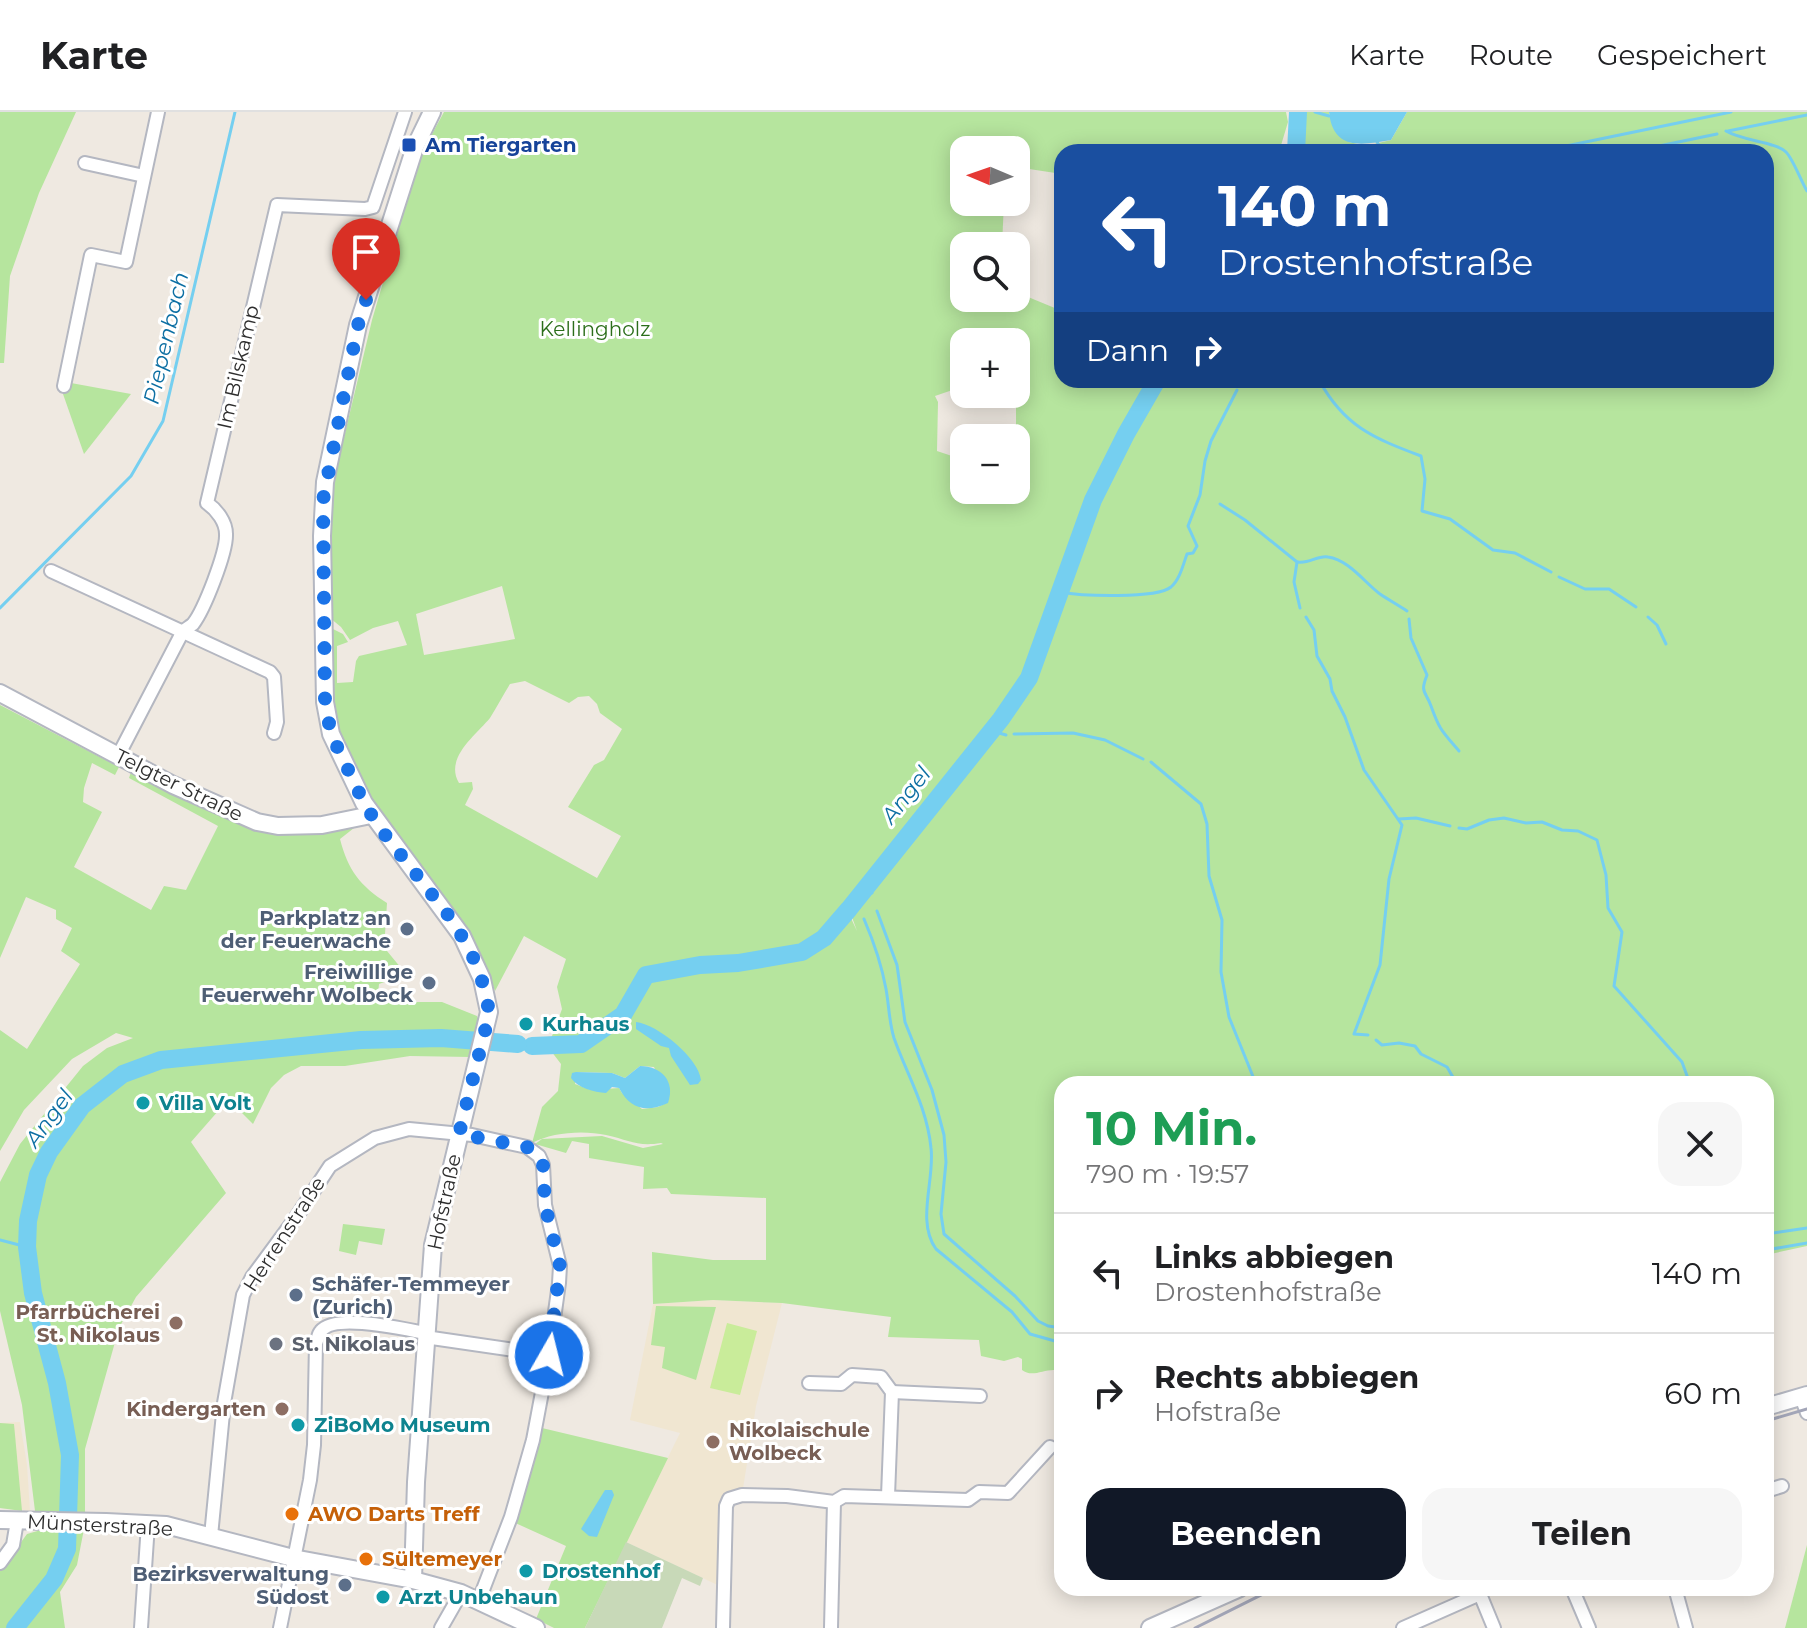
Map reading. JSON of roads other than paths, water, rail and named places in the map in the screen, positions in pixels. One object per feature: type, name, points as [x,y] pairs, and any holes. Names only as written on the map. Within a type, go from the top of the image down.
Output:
[{"type":"street","points":[[64,386],[91,255],[126,262],[158,112]]},
{"type":"street","points":[[394,209],[382,187],[405,112]]},
{"type":"street","name":"Hofstraße","points":[[413,1580],[416,1482],[433,1245],[489,1012],[485,989],[462,936],[371,815],[331,734],[326,716],[322,512],[325,482],[358,325],[415,147],[432,112]]},
{"type":"street","points":[[85,163],[144,176]]},
{"type":"street","name":"Im Bilskamp","points":[[118,756],[183,631],[193,624],[225,547],[224,523],[207,503],[277,205],[370,209],[382,187]]},
{"type":"street","points":[[51,571],[270,672],[274,677],[277,722],[274,733]]},
{"type":"street","name":"Telgter Straße","points":[[0,693],[173,785],[257,822],[278,826],[322,825],[371,815]]},
{"type":"street","name":"Herrenstraße","points":[[211,1536],[224,1403],[243,1295],[252,1277],[330,1166],[375,1138],[409,1129],[459,1134],[527,1147],[539,1156],[543,1165],[545,1205],[560,1266],[549,1355],[533,1440],[493,1568],[479,1600]]},
{"type":"street","points":[[280,1628],[310,1480],[314,1445],[316,1343],[321,1331],[333,1323],[377,1324],[549,1355]]},
{"type":"street","points":[[809,1383],[841,1384],[852,1375],[881,1377],[892,1392],[888,1496]]},
{"type":"street","points":[[892,1392],[980,1396]]},
{"type":"street","points":[[1774,1406],[1805,1402]]},
{"type":"street","points":[[723,1628],[726,1506],[729,1499],[742,1495],[787,1496],[834,1502],[844,1496],[968,1500],[979,1492],[1008,1493],[1050,1447]]},
{"type":"street","points":[[1774,1488],[1782,1486]]},
{"type":"street","points":[[831,1628],[834,1502]]},
{"type":"street","points":[[0,1563],[13,1545],[8,1521]]},
{"type":"street","name":"Münsterstraße","points":[[8,1521],[148,1524],[211,1536],[293,1558],[413,1580],[461,1593],[536,1628]]},
{"type":"street","points":[[141,1628],[148,1524]]},
{"type":"street","points":[[441,1628],[461,1593]]},
{"type":"street","points":[[1150,1628],[1222,1596]]},
{"type":"street","points":[[1403,1628],[1469,1596]]},
{"type":"street","points":[[1481,1596],[1494,1628]]},
{"type":"street","points":[[1575,1596],[1589,1628]]},
{"type":"street","points":[[1677,1596],[1686,1628]]},
{"type":"water","points":[[1329,112],[1407,112],[1391,140],[1360,144],[1336,134]]},
{"type":"water","points":[[636,1022],[665,1035],[685,1053],[698,1071],[701,1080],[698,1084],[690,1085],[669,1048],[636,1029]]},
{"type":"water","points":[[640,1066],[654,1069],[665,1076],[670,1088],[668,1103],[653,1108],[639,1107],[628,1101],[619,1088],[612,1087],[606,1093],[596,1092],[582,1087],[571,1078],[572,1073],[576,1072],[612,1073],[625,1078]]},
{"type":"water","points":[[605,1490],[612,1490],[614,1495],[597,1537],[589,1536],[581,1529]]},
{"type":"waterway","name":"Piepenbach","points":[[0,608],[131,476],[163,421],[235,112]]},
{"type":"waterway","name":"Angel","points":[[1296,144],[1298,112]]},
{"type":"waterway","points":[[1315,112],[1329,116]]},
{"type":"waterway","points":[[1576,144],[1731,112]]},
{"type":"waterway","points":[[1728,131],[1807,115]]},
{"type":"waterway","points":[[1726,131],[1767,144]]},
{"type":"waterway","points":[[1669,144],[1717,134]]},
{"type":"waterway","points":[[1774,146],[1786,152],[1807,191]]},
{"type":"waterway","name":"Angel","points":[[532,1046],[581,1044],[623,1015],[646,975],[802,952],[824,938],[1001,719],[1029,678],[1093,500],[1152,388]]},
{"type":"waterway","points":[[1324,388],[1339,409],[1361,428],[1421,456],[1425,479],[1422,511],[1450,519],[1493,550],[1515,553],[1551,572]]},
{"type":"waterway","points":[[1060,592],[1135,595],[1163,591],[1174,584],[1187,554],[1193,553],[1197,546],[1188,526],[1200,495],[1211,441],[1237,390]]},
{"type":"waterway","points":[[1220,504],[1297,562],[1294,582],[1300,608]]},
{"type":"waterway","points":[[1298,562],[1324,557],[1336,559],[1407,611]]},
{"type":"waterway","points":[[1559,577],[1585,589],[1609,589],[1636,607]]},
{"type":"waterway","points":[[1306,617],[1314,630],[1317,656],[1330,679],[1364,770],[1402,825],[1389,879],[1380,965],[1354,1034],[1368,1035]]},
{"type":"waterway","points":[[1648,617],[1657,625],[1666,644]]},
{"type":"waterway","points":[[1409,619],[1411,638],[1427,675],[1424,691],[1439,726],[1459,751]]},
{"type":"waterway","points":[[992,731],[1006,735]]},
{"type":"waterway","points":[[1014,734],[1073,733],[1105,740],[1143,759]]},
{"type":"waterway","points":[[1151,762],[1201,804],[1207,824],[1209,876],[1222,920],[1221,972],[1229,1017],[1253,1076]]},
{"type":"waterway","points":[[1399,819],[1416,818],[1450,826]]},
{"type":"waterway","points":[[1459,828],[1467,829],[1504,818],[1526,823],[1542,822],[1562,830],[1578,831],[1597,840],[1606,875],[1608,908],[1622,932],[1614,986],[1682,1062],[1687,1076]]},
{"type":"waterway","points":[[868,886],[872,893]]},
{"type":"waterway","name":"Angel","points":[[855,902],[859,908]]},
{"type":"waterway","points":[[877,911],[897,965],[905,1022],[932,1090],[944,1135],[946,1162],[941,1214],[944,1234],[1015,1296],[1038,1321],[1054,1327]]},
{"type":"waterway","points":[[864,919],[882,972],[894,1038],[929,1133],[932,1160],[927,1226],[930,1238],[936,1249],[1012,1312],[1030,1334],[1054,1341]]},
{"type":"waterway","name":"Angel","points":[[15,1628],[54,1579],[67,1549],[70,1455],[57,1383],[33,1293],[27,1247],[28,1221],[38,1175],[49,1152],[82,1106],[123,1074],[161,1060],[361,1040],[441,1038],[518,1044]]},
{"type":"waterway","points":[[1376,1040],[1382,1045],[1399,1043],[1415,1046],[1421,1054],[1447,1067],[1452,1076]]},
{"type":"waterway","points":[[1774,1233],[1807,1228]]},
{"type":"waterway","name":"Piepenbach","points":[[0,1240],[27,1247]]},
{"type":"waterway","points":[[1774,1249],[1807,1243]]},
{"type":"railway","points":[[1774,1419],[1807,1409]]},
{"type":"railway","points":[[1195,1628],[1259,1596]]},
{"type":"place","name":"Am Tiergarten","points":[[409,145]]},
{"type":"place","name":"Parkplatz an der Feuerwache","points":[[407,929]]},
{"type":"place","name":"Freiwillige Feuerwehr Wolbeck","points":[[429,983]]},
{"type":"place","name":"Kurhaus","points":[[526,1024]]},
{"type":"place","name":"Villa Volt","points":[[143,1103]]},
{"type":"place","name":"Schäfer-Temmeyer (Zurich)","points":[[296,1295]]},
{"type":"place","name":"Pfarrbücherei St. Nikolaus","points":[[176,1323]]},
{"type":"place","name":"St. Nikolaus","points":[[276,1344]]},
{"type":"place","name":"Kindergarten","points":[[282,1409]]},
{"type":"place","name":"ZiBoMo Museum","points":[[298,1425]]},
{"type":"place","name":"Nikolaischule Wolbeck","points":[[713,1442]]},
{"type":"place","name":"AWO Darts Treff","points":[[292,1514]]},
{"type":"place","name":"Sültemeyer","points":[[366,1559]]},
{"type":"place","name":"Drostenhof","points":[[526,1571]]},
{"type":"place","name":"Bezirksverwaltung Südost","points":[[345,1585]]},
{"type":"place","name":"Arzt Unbehaun","points":[[383,1597]]},
{"type":"park label","name":"Kellingholz","points":[[595,329]]}]
